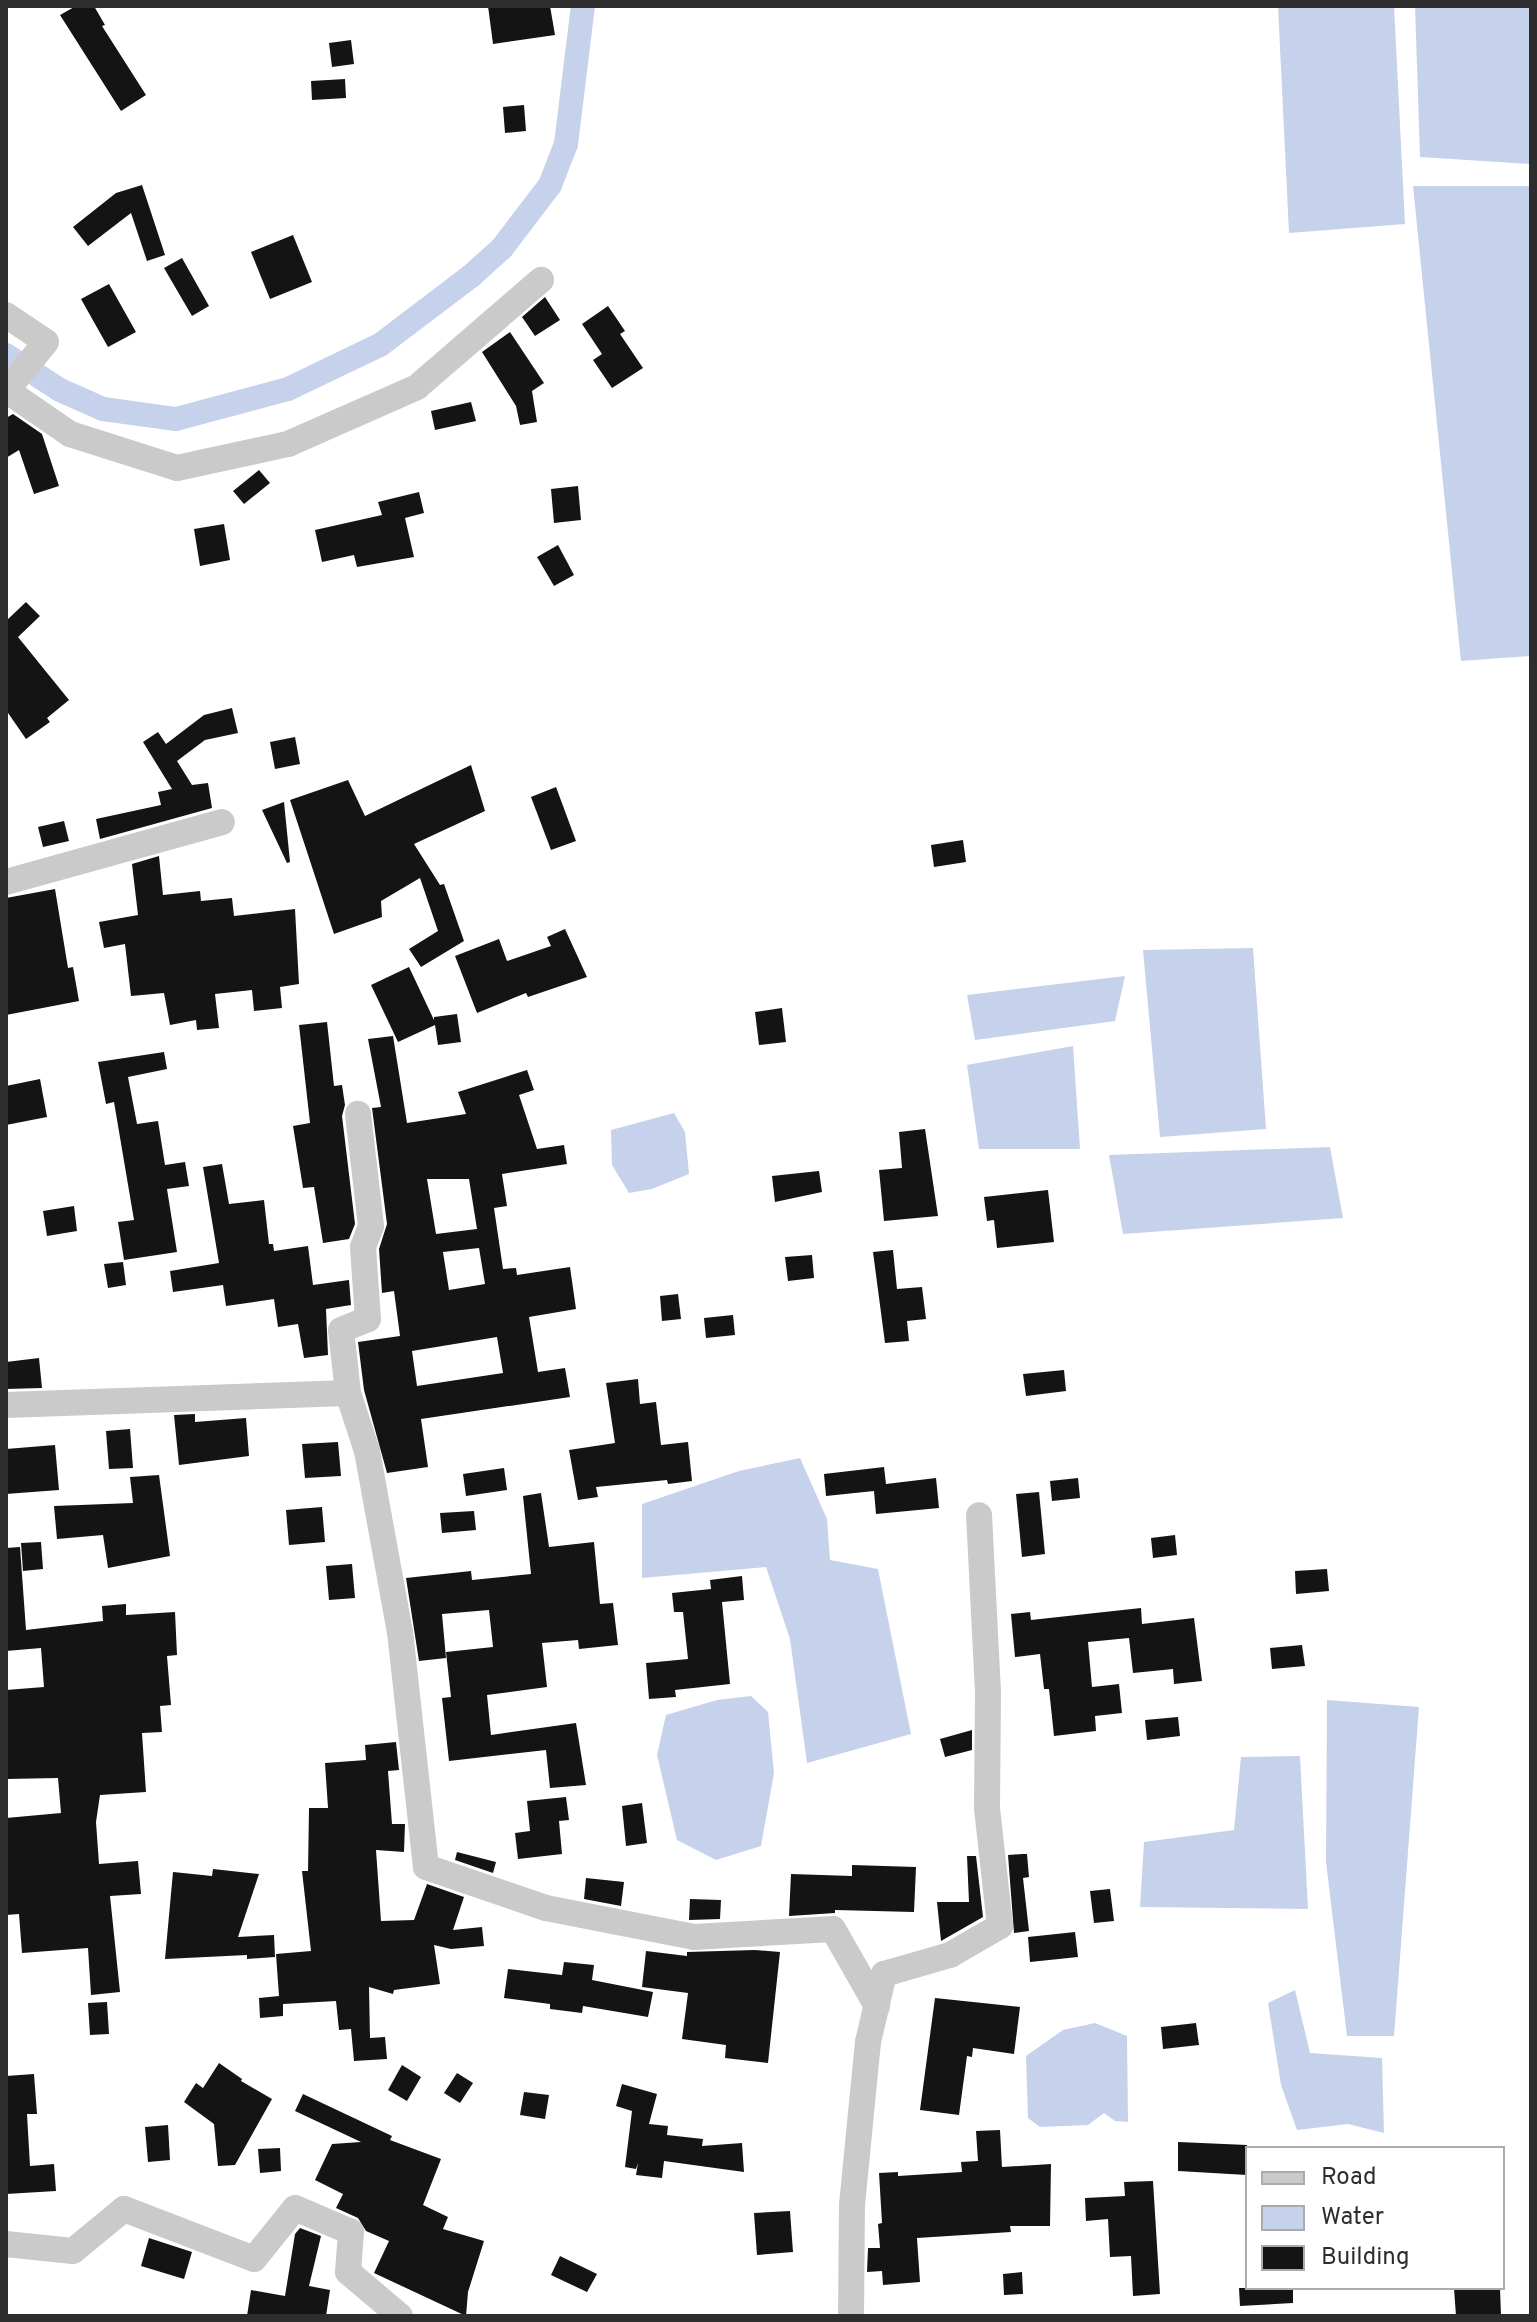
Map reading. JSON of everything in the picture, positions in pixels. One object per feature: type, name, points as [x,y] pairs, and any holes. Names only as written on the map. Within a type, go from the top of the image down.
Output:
[{"type":"street","points":[[6,315],[46,342],[6,390],[70,434],[177,468],[288,444],[417,387],[541,280]]},
{"type":"street","points":[[6,882],[222,822]]},
{"type":"street","points":[[358,1114],[371,1226],[363,1247],[368,1319],[341,1330],[348,1393],[367,1451],[400,1632],[426,1867],[546,1908],[694,1937],[833,1929],[877,2006]]},
{"type":"street","points":[[6,1405],[348,1393]]},
{"type":"street","points":[[851,2316],[852,2205],[868,2042],[884,1974],[950,1955],[1000,1926],[987,1808],[988,1692],[979,1515]]},
{"type":"street","points":[[6,2244],[73,2251],[124,2209],[254,2259],[295,2208],[351,2232],[348,2272],[400,2316]]},
{"type":"water","points":[[1278,6],[1394,6],[1405,224],[1289,233]]},
{"type":"water","points":[[1415,6],[1531,6],[1531,164],[1420,157]]},
{"type":"water","points":[[1413,186],[1531,186],[1531,656],[1461,661]]},
{"type":"water","points":[[1253,948],[1266,1129],[1160,1137],[1143,950]]},
{"type":"water","points":[[1125,976],[1115,1021],[975,1040],[967,995]]},
{"type":"water","points":[[1073,1046],[1080,1149],[979,1149],[967,1065]]},
{"type":"water","points":[[674,1113],[685,1132],[689,1174],[652,1189],[629,1193],[612,1165],[611,1130]]},
{"type":"water","points":[[1330,1147],[1343,1218],[1123,1234],[1109,1155]]},
{"type":"water","points":[[800,1458],[827,1519],[830,1560],[878,1569],[911,1734],[807,1763],[790,1639],[766,1567],[642,1578],[642,1504],[739,1471]]},
{"type":"water","points":[[751,1696],[768,1712],[774,1773],[761,1846],[716,1860],[677,1840],[657,1755],[666,1715],[717,1700]]},
{"type":"water","points":[[1327,1700],[1419,1707],[1394,2036],[1347,2036],[1326,1862]]},
{"type":"water","points":[[1300,1756],[1308,1909],[1140,1907],[1144,1842],[1234,1830],[1241,1757]]},
{"type":"water","points":[[1295,1990],[1310,2053],[1382,2058],[1384,2133],[1348,2124],[1297,2130],[1281,2085],[1268,2003]]},
{"type":"water","points":[[1095,2023],[1127,2036],[1128,2122],[1115,2121],[1104,2113],[1088,2125],[1040,2127],[1028,2118],[1026,2056],[1063,2030]]},
{"type":"building","points":[[76,6],[94,6],[105,25],[102,26],[146,95],[121,111],[60,15]]},
{"type":"building","points":[[488,6],[550,6],[555,35],[493,44]]},
{"type":"building","points":[[351,40],[354,64],[332,67],[329,43]]},
{"type":"building","points":[[345,79],[346,98],[312,100],[311,81]]},
{"type":"building","points":[[524,105],[526,131],[505,133],[503,107]]},
{"type":"building","points":[[142,185],[165,255],[147,261],[131,213],[88,246],[73,227],[116,193]]},
{"type":"building","points":[[293,235],[312,282],[270,299],[251,252]]},
{"type":"building","points":[[182,258],[209,306],[192,316],[164,268]]},
{"type":"building","points":[[109,284],[136,332],[108,347],[81,299]]},
{"type":"building","points":[[545,297],[560,320],[535,336],[522,317]]},
{"type":"building","points":[[608,306],[625,331],[620,334],[643,368],[612,388],[593,360],[602,354],[582,324]]},
{"type":"building","points":[[510,332],[544,383],[532,391],[537,422],[520,425],[516,406],[482,352]]},
{"type":"building","points":[[471,402],[476,421],[435,430],[431,411]]},
{"type":"building","points":[[13,414],[42,434],[59,486],[34,494],[19,450],[6,458],[6,418]]},
{"type":"building","points":[[259,470],[270,483],[244,504],[233,491]]},
{"type":"building","points":[[578,486],[581,520],[554,523],[551,489]]},
{"type":"building","points":[[419,492],[424,513],[405,518],[414,557],[357,567],[354,555],[322,562],[315,530],[382,515],[378,502]]},
{"type":"building","points":[[224,524],[230,560],[200,566],[194,529]]},
{"type":"building","points":[[558,545],[574,575],[554,586],[537,557]]},
{"type":"building","points":[[26,602],[40,616],[18,637],[69,700],[47,718],[50,722],[26,739],[6,710],[6,621]]},
{"type":"building","points":[[232,708],[238,733],[205,740],[177,761],[192,785],[208,783],[212,808],[100,839],[96,819],[161,805],[158,792],[172,789],[143,742],[158,732],[166,744],[204,715]]},
{"type":"building","points":[[295,737],[300,764],[275,769],[270,742]]},
{"type":"building","points":[[471,765],[485,811],[414,844],[440,885],[444,884],[464,941],[421,967],[409,949],[438,931],[420,878],[381,901],[382,917],[334,934],[290,800],[348,780],[365,816]]},
{"type":"building","points":[[556,787],[576,841],[551,850],[531,797]]},
{"type":"building","points":[[284,802],[290,862],[287,863],[262,810]]},
{"type":"building","points":[[64,821],[69,841],[43,847],[38,827]]},
{"type":"building","points":[[963,840],[966,862],[934,867],[931,845]]},
{"type":"building","points":[[159,856],[163,895],[200,891],[201,901],[232,898],[234,916],[295,909],[299,984],[280,987],[282,1008],[254,1011],[252,990],[215,994],[219,1028],[197,1030],[196,1020],[170,1025],[164,993],[131,996],[125,944],[104,948],[99,922],[138,915],[132,864]]},
{"type":"building","points":[[55,889],[68,968],[73,967],[79,1001],[6,1015],[6,898]]},
{"type":"building","points":[[565,929],[587,977],[528,997],[526,993],[477,1013],[455,956],[499,939],[507,961],[551,946],[547,937]]},
{"type":"building","points":[[409,967],[434,1020],[434,1017],[457,1014],[461,1042],[438,1045],[435,1025],[398,1042],[371,985]]},
{"type":"building","points":[[782,1008],[786,1042],[759,1045],[755,1012]]},
{"type":"building","points":[[327,1022],[334,1086],[342,1085],[345,1105],[342,1116],[355,1224],[349,1239],[323,1243],[314,1187],[303,1188],[293,1126],[310,1123],[299,1025]]},
{"type":"building","points":[[393,1036],[407,1123],[466,1114],[458,1092],[527,1070],[534,1090],[519,1095],[537,1149],[564,1145],[567,1164],[502,1174],[507,1206],[494,1208],[503,1269],[516,1268],[517,1275],[570,1267],[576,1309],[529,1317],[538,1372],[565,1368],[570,1397],[421,1419],[428,1467],[387,1473],[364,1390],[358,1342],[400,1336],[394,1291],[382,1293],[379,1249],[387,1224],[372,1108],[381,1107],[368,1039]],"holes":[[[427,1179],[469,1179],[477,1229],[436,1234]],[[479,1248],[485,1284],[449,1290],[443,1252]],[[497,1337],[503,1373],[417,1386],[412,1351]]]},
{"type":"building","points":[[164,1052],[167,1069],[128,1077],[137,1124],[158,1121],[165,1165],[185,1162],[189,1186],[167,1189],[177,1252],[124,1260],[118,1222],[134,1220],[114,1102],[106,1104],[98,1062]]},
{"type":"building","points":[[40,1079],[47,1117],[6,1125],[6,1086]]},
{"type":"building","points":[[925,1129],[938,1216],[884,1221],[879,1170],[902,1168],[899,1132]]},
{"type":"building","points":[[222,1164],[229,1204],[264,1200],[269,1244],[273,1244],[274,1251],[308,1246],[313,1285],[349,1280],[351,1305],[326,1309],[328,1355],[304,1358],[298,1324],[278,1327],[274,1299],[226,1306],[223,1285],[173,1292],[170,1271],[219,1263],[203,1167]]},
{"type":"building","points":[[819,1171],[822,1192],[775,1202],[772,1176]]},
{"type":"building","points":[[1048,1190],[1054,1242],[997,1248],[994,1220],[987,1221],[984,1197]]},
{"type":"building","points":[[74,1206],[77,1231],[47,1236],[43,1211]]},
{"type":"building","points":[[893,1250],[897,1289],[922,1287],[926,1319],[907,1321],[909,1341],[885,1343],[873,1252]]},
{"type":"building","points":[[812,1255],[814,1278],[788,1281],[785,1257]]},
{"type":"building","points":[[123,1262],[126,1285],[108,1288],[104,1264]]},
{"type":"building","points":[[678,1294],[681,1319],[662,1321],[660,1296]]},
{"type":"building","points":[[733,1315],[735,1335],[706,1338],[704,1318]]},
{"type":"building","points":[[39,1358],[42,1388],[6,1389],[6,1362]]},
{"type":"building","points":[[1064,1370],[1066,1391],[1026,1396],[1023,1374]]},
{"type":"building","points":[[638,1379],[640,1404],[656,1402],[661,1445],[688,1442],[692,1481],[668,1484],[667,1480],[596,1487],[598,1497],[578,1500],[569,1450],[615,1443],[606,1383]]},
{"type":"building","points":[[195,1414],[195,1422],[246,1418],[249,1456],[179,1465],[174,1415]]},
{"type":"building","points":[[130,1429],[133,1468],[109,1469],[106,1431]]},
{"type":"building","points":[[338,1442],[341,1476],[305,1478],[302,1444]]},
{"type":"building","points":[[55,1445],[59,1490],[6,1494],[6,1449]]},
{"type":"building","points":[[884,1467],[886,1484],[936,1478],[939,1508],[876,1514],[874,1491],[826,1496],[824,1474]]},
{"type":"building","points":[[504,1468],[507,1490],[466,1496],[463,1474]]},
{"type":"building","points":[[159,1475],[170,1556],[108,1568],[103,1535],[57,1539],[54,1506],[133,1503],[130,1477]]},
{"type":"building","points":[[1078,1478],[1080,1498],[1052,1501],[1050,1481]]},
{"type":"building","points":[[1039,1492],[1045,1554],[1022,1557],[1016,1494]]},
{"type":"building","points":[[541,1493],[549,1547],[594,1542],[600,1604],[613,1603],[618,1645],[579,1649],[578,1640],[542,1643],[547,1687],[487,1695],[491,1735],[576,1723],[586,1785],[550,1788],[546,1750],[449,1761],[442,1698],[451,1697],[446,1652],[493,1647],[489,1610],[442,1614],[446,1658],[419,1661],[406,1578],[471,1571],[472,1580],[531,1574],[523,1496]]},
{"type":"building","points":[[322,1507],[325,1542],[289,1545],[286,1510]]},
{"type":"building","points":[[474,1511],[476,1530],[442,1533],[440,1513]]},
{"type":"building","points":[[1175,1535],[1177,1555],[1153,1558],[1151,1538]]},
{"type":"building","points":[[41,1542],[43,1569],[23,1571],[21,1543]]},
{"type":"building","points":[[20,1547],[26,1630],[103,1621],[102,1606],[126,1604],[126,1615],[175,1612],[177,1655],[167,1656],[171,1705],[160,1706],[162,1732],[142,1733],[146,1792],[100,1795],[96,1822],[99,1864],[138,1861],[141,1894],[110,1896],[120,1992],[91,1995],[88,1948],[22,1953],[19,1914],[6,1915],[6,1818],[61,1813],[58,1778],[6,1779],[6,1690],[44,1687],[41,1648],[6,1651],[6,1548]]},
{"type":"building","points":[[352,1564],[355,1598],[329,1600],[326,1566]]},
{"type":"building","points":[[1327,1569],[1329,1591],[1296,1594],[1295,1571]]},
{"type":"building","points":[[742,1576],[744,1600],[722,1602],[730,1684],[675,1690],[676,1697],[649,1699],[646,1663],[688,1659],[683,1612],[674,1612],[672,1593],[711,1589],[710,1580]]},
{"type":"building","points":[[1141,1608],[1142,1624],[1194,1618],[1202,1681],[1174,1684],[1173,1669],[1133,1673],[1129,1638],[1088,1642],[1092,1687],[1119,1684],[1122,1713],[1095,1716],[1096,1731],[1054,1736],[1049,1689],[1044,1689],[1040,1654],[1015,1657],[1011,1614],[1030,1612],[1031,1620]]},
{"type":"building","points":[[1302,1645],[1305,1666],[1272,1669],[1270,1648]]},
{"type":"building","points":[[1178,1717],[1180,1736],[1147,1740],[1145,1720]]},
{"type":"building","points":[[972,1730],[972,1750],[945,1757],[940,1739]]},
{"type":"building","points":[[396,1742],[399,1770],[388,1771],[392,1824],[405,1824],[404,1852],[376,1850],[381,1921],[414,1920],[427,1884],[464,1897],[453,1930],[482,1927],[484,1946],[451,1949],[434,1945],[440,1984],[394,1990],[393,1994],[369,1987],[370,2038],[385,2037],[387,2059],[354,2061],[351,2029],[339,2030],[336,2001],[283,2004],[283,2016],[260,2018],[259,1998],[279,1996],[276,1954],[311,1951],[302,1871],[308,1871],[309,1808],[328,1808],[325,1763],[366,1760],[365,1745]]},
{"type":"building","points":[[566,1797],[569,1820],[559,1821],[562,1854],[518,1859],[515,1833],[530,1831],[527,1801]]},
{"type":"building","points":[[642,1803],[647,1843],[626,1846],[622,1806]]},
{"type":"building","points":[[457,1852],[496,1862],[493,1873],[455,1860]]},
{"type":"building","points":[[1027,1854],[1029,1877],[1023,1878],[1029,1931],[1014,1933],[1008,1855]]},
{"type":"building","points":[[967,1856],[976,1856],[983,1917],[941,1941],[937,1902],[969,1902]]},
{"type":"building","points":[[852,1865],[916,1867],[914,1912],[835,1910],[835,1913],[789,1916],[791,1874],[852,1876]]},
{"type":"building","points":[[213,1869],[259,1874],[238,1937],[274,1935],[275,1957],[247,1959],[247,1955],[165,1959],[173,1872],[212,1876]]},
{"type":"building","points":[[586,1878],[624,1882],[621,1906],[584,1899]]},
{"type":"building","points":[[1110,1889],[1114,1921],[1094,1923],[1090,1891]]},
{"type":"building","points":[[690,1899],[721,1900],[720,1919],[689,1920]]},
{"type":"building","points":[[1075,1932],[1078,1957],[1030,1962],[1028,1937]]},
{"type":"building","points":[[646,1951],[687,1956],[687,1952],[780,1952],[768,2063],[725,2058],[726,2045],[682,2039],[688,1993],[642,1987]]},
{"type":"building","points":[[564,1962],[594,1965],[592,1980],[653,1992],[648,2017],[583,2006],[582,2013],[550,2009],[550,2004],[504,1998],[508,1969],[562,1975]]},
{"type":"building","points":[[935,1998],[1020,2007],[1014,2054],[973,2048],[972,2057],[967,2056],[959,2115],[920,2110]]},
{"type":"building","points":[[107,2002],[109,2034],[90,2035],[88,2003]]},
{"type":"building","points":[[1196,2023],[1199,2045],[1163,2049],[1161,2027]]},
{"type":"building","points":[[219,2063],[241,2081],[272,2099],[235,2165],[218,2166],[214,2124],[184,2102],[196,2083],[203,2088]]},
{"type":"building","points":[[402,2065],[421,2077],[407,2101],[388,2090]]},
{"type":"building","points":[[457,2073],[473,2083],[460,2103],[444,2093]]},
{"type":"building","points":[[34,2074],[37,2114],[27,2114],[30,2166],[54,2164],[56,2191],[6,2194],[6,2076]]},
{"type":"building","points":[[622,2084],[657,2094],[649,2124],[668,2126],[667,2135],[703,2139],[702,2146],[742,2143],[744,2172],[664,2161],[662,2178],[636,2175],[638,2163],[636,2169],[625,2167],[632,2111],[616,2106]]},
{"type":"building","points":[[524,2092],[549,2095],[545,2119],[520,2115]]},
{"type":"building","points":[[303,2094],[392,2136],[390,2140],[441,2159],[423,2205],[448,2217],[443,2229],[484,2241],[468,2292],[466,2316],[374,2273],[389,2241],[366,2231],[358,2218],[336,2208],[343,2194],[315,2180],[332,2144],[361,2142],[295,2111]]},
{"type":"building","points":[[168,2125],[170,2160],[148,2162],[145,2127]]},
{"type":"building","points":[[1000,2130],[1002,2167],[1051,2164],[1050,2226],[1010,2226],[1011,2232],[917,2238],[920,2282],[883,2285],[882,2271],[867,2272],[868,2248],[880,2248],[879,2173],[898,2172],[898,2176],[962,2172],[961,2162],[978,2161],[976,2131]]},
{"type":"building","points":[[1178,2142],[1247,2145],[1245,2175],[1178,2171]]},
{"type":"building","points":[[280,2148],[281,2171],[260,2173],[258,2149]]},
{"type":"building","points":[[1153,2181],[1160,2294],[1133,2296],[1131,2256],[1110,2257],[1108,2219],[1086,2221],[1085,2198],[1125,2196],[1124,2182]]},
{"type":"building","points":[[790,2211],[793,2252],[757,2255],[754,2213]]},
{"type":"building","points":[[300,2228],[321,2236],[309,2286],[330,2290],[326,2316],[247,2316],[251,2290],[285,2296],[295,2234]]},
{"type":"building","points":[[149,2238],[192,2252],[184,2279],[141,2266]]},
{"type":"building","points":[[560,2256],[597,2274],[587,2292],[551,2275]]},
{"type":"building","points":[[1022,2272],[1023,2294],[1004,2295],[1003,2274]]},
{"type":"building","points":[[1239,2288],[1293,2290],[1293,2303],[1240,2306]]},
{"type":"building","points":[[1454,2290],[1500,2290],[1501,2316],[1456,2316]]},
{"type":"waterway","points":[[6,355],[60,390],[103,409],[176,419],[288,389],[380,345],[471,276],[502,248],[550,185],[566,144],[583,6]]}]
